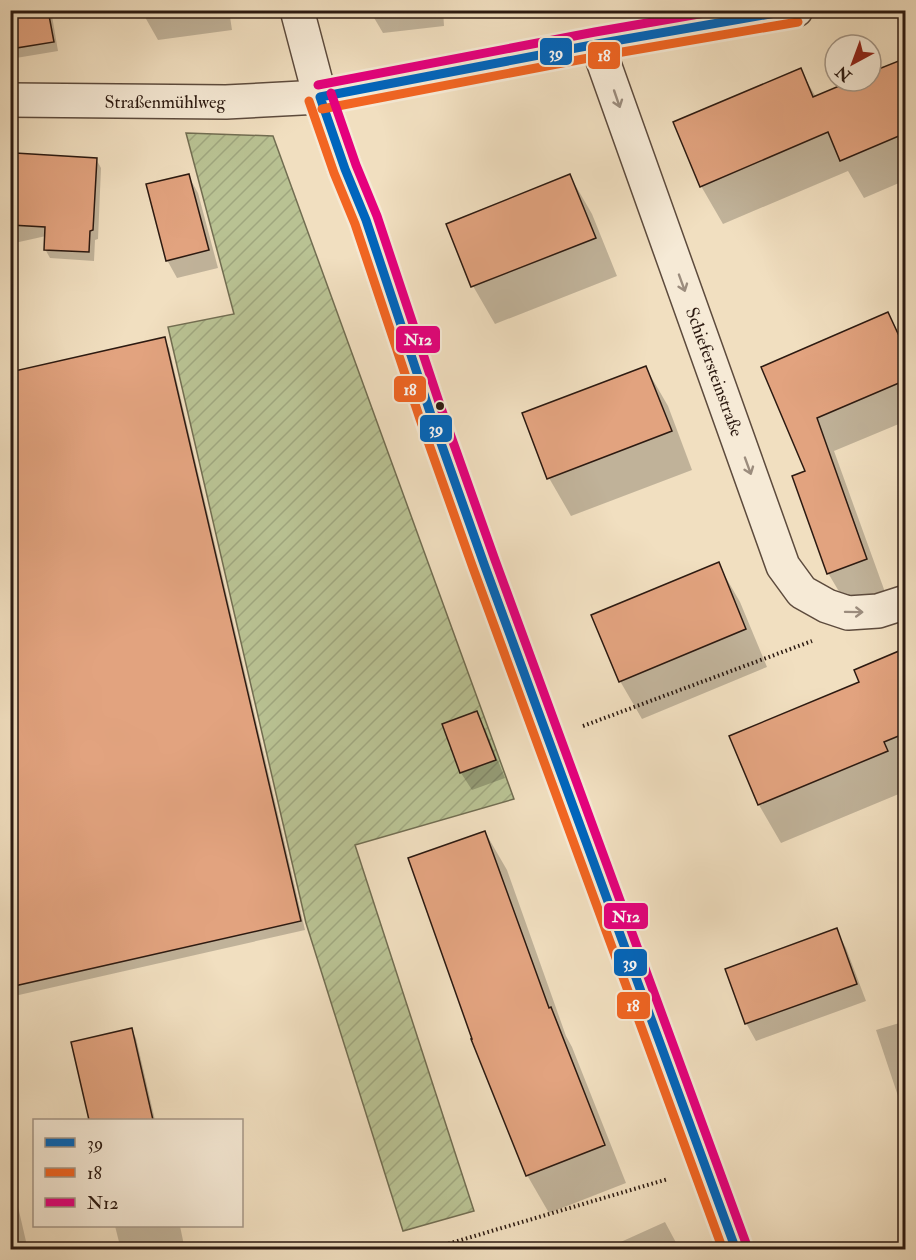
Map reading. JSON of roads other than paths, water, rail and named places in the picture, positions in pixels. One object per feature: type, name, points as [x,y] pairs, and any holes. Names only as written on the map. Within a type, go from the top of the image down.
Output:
[{"type":"street","points":[[297,10],[320,97],[345,169],[366,220],[431,415],[736,1250]]},
{"type":"street","name":"Straßenmühlweg","points":[[10,100],[226,102],[320,97],[597,44],[796,10]]},
{"type":"street","name":"Schiefersteinstraße","points":[[597,44],[783,566],[802,592],[826,606],[848,613],[878,611],[906,602]]}]
